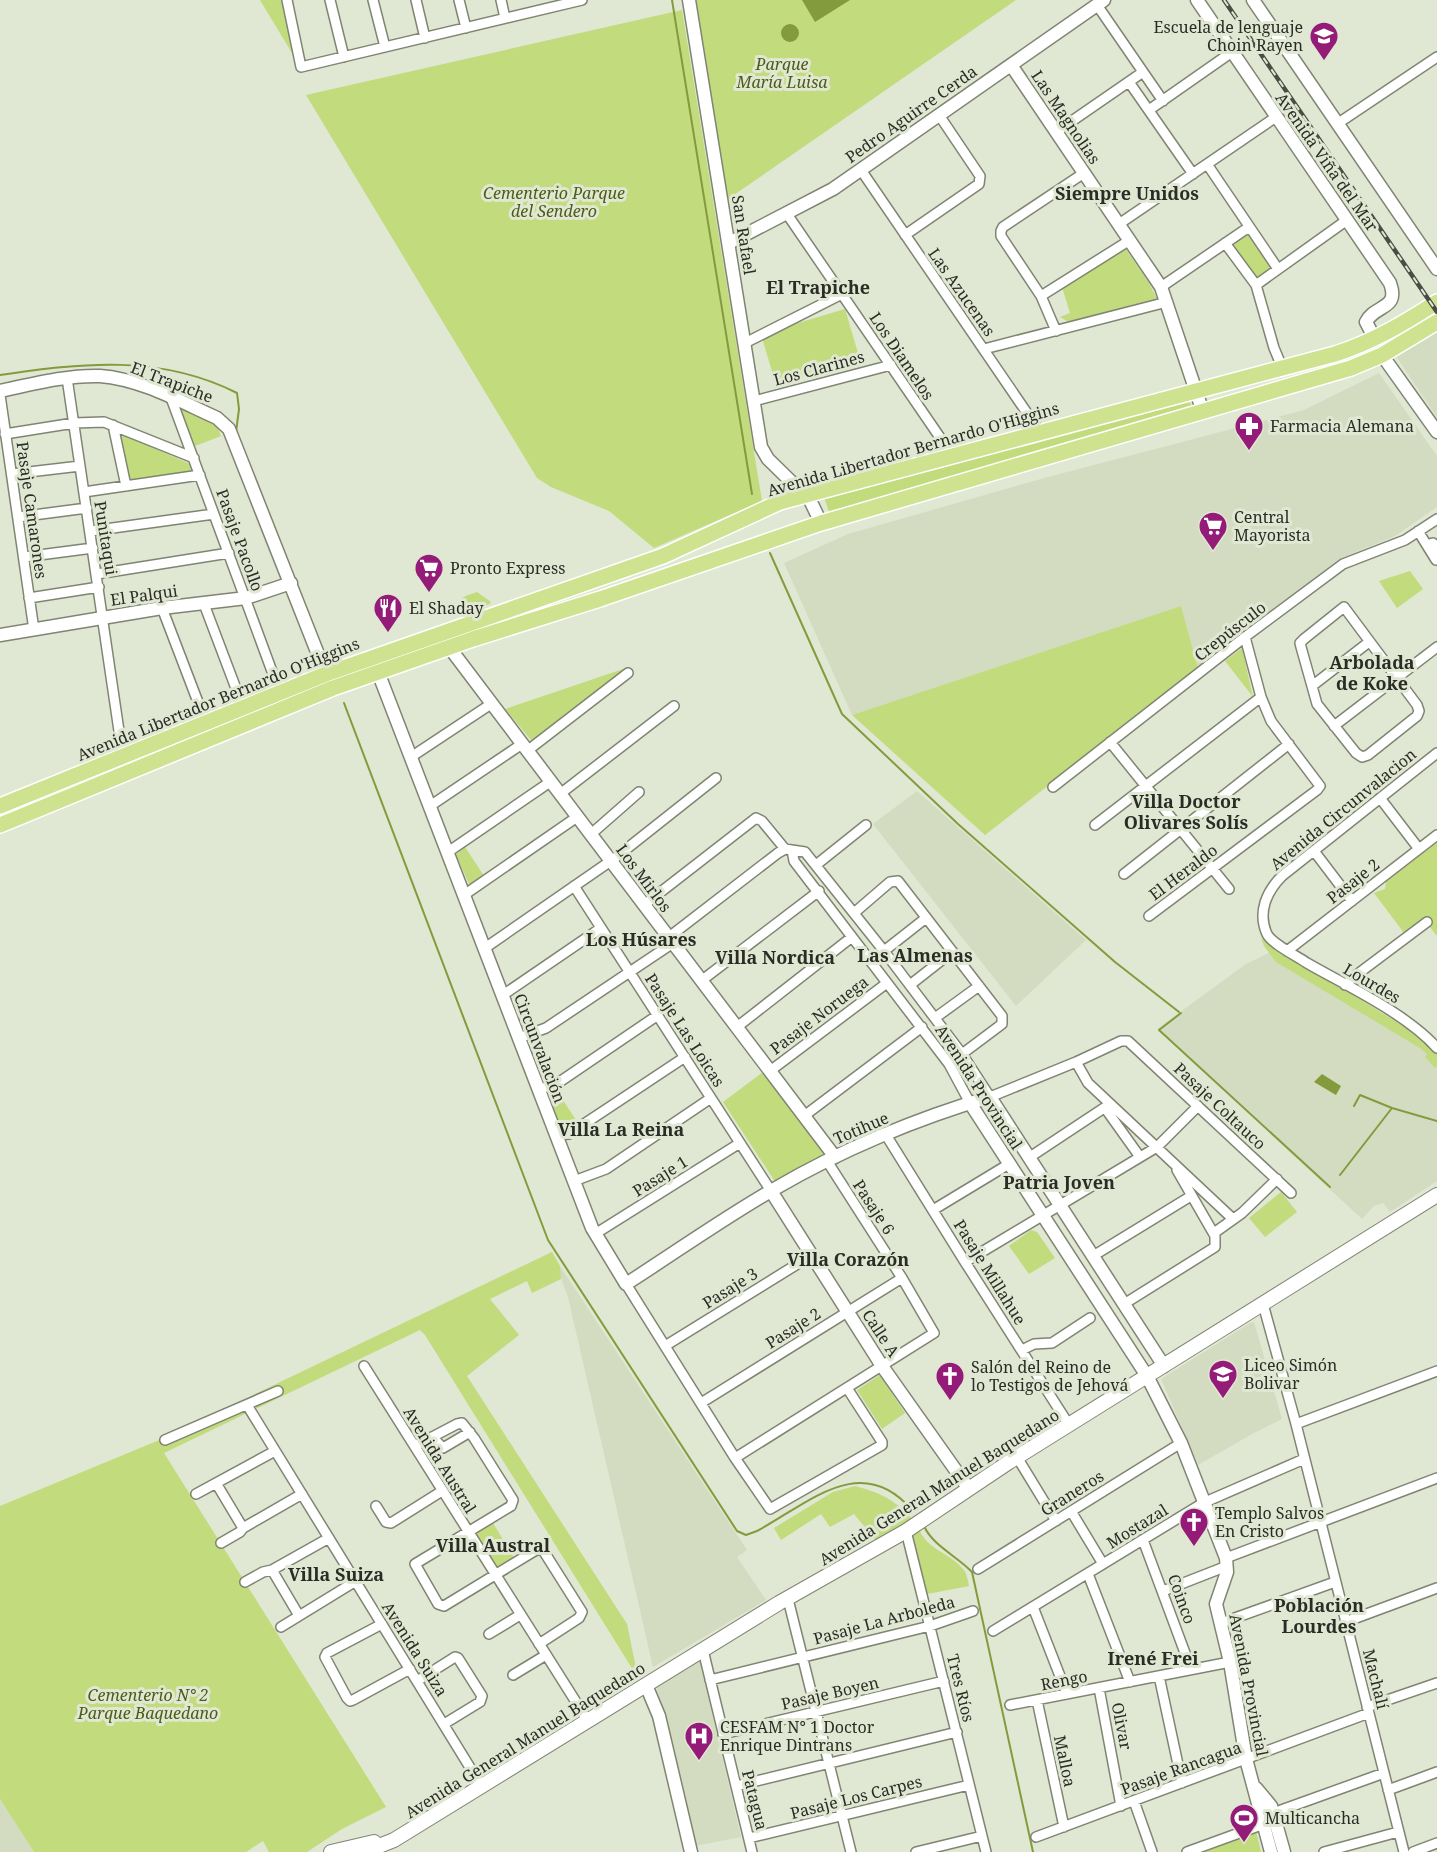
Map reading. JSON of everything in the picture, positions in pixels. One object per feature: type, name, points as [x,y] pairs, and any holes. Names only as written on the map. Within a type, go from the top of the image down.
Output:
[{"type":"main road","name":"Avenida Libertador Bernardo O'Higgins","points":[[0,825],[132,770],[329,681],[663,556],[780,502],[1335,354],[1375,339],[1437,302]]},
{"type":"main road","name":"Avenida Libertador Bernardo O'Higgins","points":[[0,806],[280,693],[378,672],[821,523],[1351,368],[1382,355],[1437,322]]},
{"type":"main road","points":[[128,754],[132,770]]},
{"type":"main road","name":"Avenida General Manuel Baquedano","points":[[364,1852],[394,1839],[482,1787],[703,1650],[906,1530],[1017,1457],[1437,1195]]},
{"type":"main road","name":"Avenida General Manuel Baquedano","points":[[332,1852],[394,1839]]},
{"type":"street","points":[[287,0],[302,68],[505,18],[545,4],[582,0]]},
{"type":"street","points":[[330,0],[344,57]]},
{"type":"street","points":[[373,0],[385,47]]},
{"type":"street","points":[[416,0],[425,38]]},
{"type":"street","points":[[459,0],[466,28]]},
{"type":"street","points":[[501,0],[505,18]]},
{"type":"street","name":"San Rafael","points":[[689,0],[763,452],[815,508],[821,523]]},
{"type":"street","name":"Avenida Viña del Mar","points":[[1197,0],[1384,274],[1393,296],[1389,304],[1367,320],[1368,328],[1375,339]]},
{"type":"street","name":"Avenida Viña del Mar","points":[[1253,0],[1437,269]]},
{"type":"street","points":[[1101,2],[1163,101]]},
{"type":"street","name":"Pedro Aguirre Cerda","points":[[729,243],[823,195],[1101,2]]},
{"type":"street","points":[[1149,110],[1232,52]]},
{"type":"street","points":[[1337,124],[1437,57]]},
{"type":"street","name":"Las Magnolias","points":[[1011,64],[1161,287],[1203,412]]},
{"type":"street","points":[[1056,132],[1143,72]]},
{"type":"street","points":[[1129,82],[1193,174]]},
{"type":"street","points":[[905,235],[979,184],[981,180],[981,176],[939,115]]},
{"type":"street","points":[[1119,224],[1276,117]]},
{"type":"street","points":[[1207,164],[1278,269]]},
{"type":"street","name":"Las Azucenas","points":[[861,170],[1040,432]]},
{"type":"street","points":[[1056,331],[1041,296],[1001,236],[1001,231],[1003,227],[1084,173]]},
{"type":"street","name":"Los Diamelos","points":[[787,214],[952,455]]},
{"type":"street","points":[[1256,285],[1347,220]]},
{"type":"street","points":[[1161,287],[1249,227]]},
{"type":"street","points":[[1041,296],[1130,240]]},
{"type":"street","points":[[1225,243],[1256,285],[1274,348],[1282,367]]},
{"type":"street","points":[[744,343],[842,294]]},
{"type":"street","points":[[984,349],[1167,302]]},
{"type":"street","points":[[1382,355],[1437,432]]},
{"type":"street","name":"Los Clarines","points":[[754,400],[891,365]]},
{"type":"street","name":"El Trapiche","points":[[0,393],[67,378],[92,376],[111,378],[132,383],[217,418],[229,429],[291,583]]},
{"type":"street","name":"Punitaqui","points":[[67,378],[102,617],[128,754]]},
{"type":"street","name":"Pasaje Camarones","points":[[0,393],[34,630]]},
{"type":"street","name":"Pasaje Pacollo","points":[[171,398],[280,693]]},
{"type":"street","points":[[5,434],[74,423],[98,422],[113,425],[194,458]]},
{"type":"street","points":[[113,425],[126,486]]},
{"type":"street","points":[[12,474],[80,466]]},
{"type":"street","points":[[84,492],[200,474]]},
{"type":"street","points":[[18,517],[87,508]]},
{"type":"street","points":[[91,531],[214,514]]},
{"type":"street","name":"Crepúsculo","points":[[1053,787],[1245,637],[1343,564],[1405,540],[1437,519]]},
{"type":"street","points":[[1419,531],[1436,560]]},
{"type":"street","points":[[1427,545],[1433,543],[1437,548]]},
{"type":"street","points":[[24,557],[93,548]]},
{"type":"street","points":[[97,574],[229,553]]},
{"type":"street","points":[[291,583],[329,681]]},
{"type":"street","name":"El Palqui","points":[[0,635],[102,617],[246,598],[291,583]]},
{"type":"street","points":[[29,598],[99,588]]},
{"type":"street","points":[[204,604],[243,707]]},
{"type":"street","points":[[162,608],[206,723]]},
{"type":"street","points":[[1340,608],[1346,608],[1369,642],[1417,705],[1419,711],[1417,716],[1376,749],[1362,757],[1356,753],[1317,704],[1300,643],[1340,608]]},
{"type":"street","points":[[1124,874],[1289,744],[1271,721],[1245,637]]},
{"type":"street","points":[[1312,686],[1369,642]]},
{"type":"street","points":[[1334,726],[1437,647]]},
{"type":"street","name":"Los Mirlos","points":[[449,648],[804,1116],[831,1159]]},
{"type":"street","name":"Circunvalación","points":[[378,672],[595,1234],[768,1507],[773,1509],[880,1447],[882,1442],[847,1388]]},
{"type":"street","points":[[430,806],[524,748],[628,674]]},
{"type":"street","points":[[1095,825],[1262,697]]},
{"type":"street","points":[[411,757],[491,704]]},
{"type":"street","points":[[560,794],[674,706]]},
{"type":"street","points":[[1110,742],[1229,889]]},
{"type":"street","name":"El Heraldo","points":[[1149,916],[1317,790],[1320,786],[1289,744]]},
{"type":"street","name":"Avenida Circunvalacion","points":[[1287,951],[1268,936],[1262,918],[1266,902],[1275,883],[1437,753]]},
{"type":"street","points":[[484,948],[610,861],[716,778]]},
{"type":"street","points":[[448,852],[550,782]]},
{"type":"street","points":[[591,835],[639,792]]},
{"type":"street","points":[[1380,798],[1419,849]]},
{"type":"street","points":[[464,895],[577,817]]},
{"type":"street","points":[[519,1038],[546,1028],[630,972],[778,853],[788,849],[762,821],[756,818],[644,905]]},
{"type":"street","points":[[816,865],[866,825]]},
{"type":"street","name":"Pasaje 2","points":[[1287,951],[1437,835]]},
{"type":"street","name":"Avenida Provincial","points":[[788,849],[805,852],[962,1054],[1164,1366]]},
{"type":"street","name":"Avenida Provincial","points":[[788,849],[794,861],[949,1064],[970,1103],[1147,1376],[1181,1443],[1226,1562],[1217,1600],[1246,1759],[1271,1852]]},
{"type":"street","points":[[1314,851],[1352,901]]},
{"type":"street","points":[[854,913],[890,882],[898,881],[1002,1016],[1002,1024],[962,1054]]},
{"type":"street","name":"Pasaje Las Loicas","points":[[574,886],[771,1191]]},
{"type":"street","points":[[701,981],[819,891]]},
{"type":"street","points":[[884,951],[926,918]]},
{"type":"street","points":[[1345,985],[1427,922]]},
{"type":"street","points":[[502,995],[601,928]]},
{"type":"street","points":[[736,1027],[852,937]]},
{"type":"street","name":"Lourdes","points":[[1287,951],[1405,1020],[1437,1048]]},
{"type":"street","points":[[910,985],[952,952]]},
{"type":"street","name":"Pasaje Noruega","points":[[770,1071],[887,983]]},
{"type":"street","points":[[935,1018],[979,986]]},
{"type":"street","points":[[539,1089],[555,1085],[658,1015]]},
{"type":"street","points":[[804,1116],[922,1027]]},
{"type":"street","name":"Totihue","points":[[626,1284],[771,1191],[831,1159],[886,1135],[990,1097],[1121,1041],[1128,1041]]},
{"type":"street","name":"Pasaje Coltauco","points":[[1128,1041],[1291,1193]]},
{"type":"street","points":[[556,1135],[569,1134],[685,1057]]},
{"type":"street","points":[[1076,1062],[1088,1083],[1108,1106],[1140,1157]]},
{"type":"street","points":[[574,1181],[606,1169],[711,1098]]},
{"type":"street","points":[[1108,1106],[1157,1147],[1233,1219]]},
{"type":"street","points":[[1030,1157],[1108,1106]]},
{"type":"street","points":[[965,1262],[1157,1147],[1198,1106]]},
{"type":"street","name":"Pasaje Millahue","points":[[886,1135],[1069,1425]]},
{"type":"street","name":"Pasaje 1","points":[[595,1234],[741,1143]]},
{"type":"street","name":"Pasaje 6","points":[[831,1159],[934,1330],[932,1335],[882,1366]]},
{"type":"street","points":[[1124,1304],[1215,1247],[1217,1239],[1214,1233],[1171,1160]]},
{"type":"street","points":[[933,1210],[1009,1164]]},
{"type":"street","points":[[1214,1233],[1242,1213],[1277,1179]]},
{"type":"street","name":"Calle A","points":[[771,1191],[882,1366],[969,1489]]},
{"type":"street","points":[[1093,1256],[1191,1196]]},
{"type":"street","name":"Pasaje 3","points":[[665,1346],[812,1255]]},
{"type":"street","name":"Pasaje 2","points":[[701,1404],[902,1278]]},
{"type":"street","name":"Machalí","points":[[1263,1304],[1296,1424],[1404,1852]]},
{"type":"street","points":[[1022,1350],[1034,1344],[1052,1343],[1090,1318]]},
{"type":"street","name":"Avenida Austral","points":[[364,1366],[588,1721]]},
{"type":"street","points":[[735,1458],[882,1366]]},
{"type":"street","points":[[1296,1424],[1437,1371]]},
{"type":"street","points":[[165,1440],[278,1391]]},
{"type":"street","name":"Avenida Suiza","points":[[247,1405],[482,1787]]},
{"type":"street","points":[[415,1446],[462,1423],[472,1435],[513,1503],[415,1564],[438,1604],[441,1607],[538,1548],[543,1549],[582,1612],[579,1618],[539,1644]]},
{"type":"street","points":[[432,1437],[443,1448],[472,1435]]},
{"type":"street","name":"Graneros","points":[[978,1569],[1181,1443]]},
{"type":"street","points":[[196,1494],[275,1450]]},
{"type":"street","points":[[1017,1457],[1056,1521]]},
{"type":"street","name":"Mostazal","points":[[993,1631],[1203,1503],[1304,1459]]},
{"type":"street","points":[[1163,1592],[1319,1521],[1437,1478]]},
{"type":"street","points":[[216,1483],[243,1528]]},
{"type":"street","points":[[376,1506],[386,1522],[392,1523],[442,1491]]},
{"type":"street","points":[[221,1543],[302,1494]]},
{"type":"street","points":[[1071,1511],[1103,1564]]},
{"type":"street","name":"Tres Ríos","points":[[906,1530],[986,1852]]},
{"type":"street","points":[[245,1582],[263,1572],[272,1570],[329,1538]]},
{"type":"street","name":"Coinco","points":[[1143,1540],[1191,1670]]},
{"type":"street","points":[[272,1570],[298,1614]]},
{"type":"street","points":[[1088,1574],[1130,1682]]},
{"type":"street","points":[[281,1627],[298,1614],[356,1581]]},
{"type":"street","points":[[1221,1623],[1335,1582]]},
{"type":"street","points":[[1345,1622],[1437,1588]]},
{"type":"street","points":[[788,1599],[851,1852]]},
{"type":"street","points":[[1033,1607],[1067,1694]]},
{"type":"street","name":"Pasaje La Arboleda","points":[[710,1680],[930,1626],[973,1611]]},
{"type":"street","points":[[489,1634],[520,1615]]},
{"type":"street","points":[[382,1624],[327,1653],[325,1657],[350,1701],[410,1669]]},
{"type":"street","name":"Patagua","points":[[703,1650],[752,1852]]},
{"type":"street","points":[[513,1675],[546,1655]]},
{"type":"street","points":[[417,1681],[455,1657],[458,1658],[482,1700],[444,1724]]},
{"type":"street","name":"Rengo","points":[[1010,1705],[1230,1662]]},
{"type":"street","points":[[1159,1676],[1182,1783]]},
{"type":"street","name":"Pasaje Boyen","points":[[723,1734],[944,1681]]},
{"type":"street","name":"Pasaje Rancagua","points":[[1036,1838],[1246,1759],[1437,1683]]},
{"type":"street","points":[[646,1685],[659,1716],[691,1852]]},
{"type":"street","name":"Olivar","points":[[1099,1688],[1121,1806]]},
{"type":"street","name":"Malloa","points":[[1037,1700],[1064,1827]]},
{"type":"street","points":[[736,1786],[957,1732]]},
{"type":"street","points":[[1388,1790],[1437,1772]]},
{"type":"street","points":[[1273,1813],[1384,1773]]},
{"type":"street","name":"Avenida Provincial","points":[[1252,1782],[1271,1806],[1284,1852]]},
{"type":"street","name":"Pasaje Los Carpes","points":[[749,1838],[969,1785]]},
{"type":"street","points":[[1134,1801],[1152,1852]]},
{"type":"street","points":[[1188,1852],[1263,1824]]},
{"type":"street","points":[[1324,1852],[1341,1850],[1398,1832]]},
{"type":"street","points":[[916,1852],[982,1836]]},
{"type":"street","points":[[1413,1852],[1437,1843]]},
{"type":"shaded area","points":[[802,0],[850,0],[815,22]]},
{"type":"shaded area","points":[[790,24],[796,27],[799,33],[796,39],[790,42],[784,39],[781,33],[784,27]]},
{"type":"shaded area","points":[[1434,327],[1437,332],[1437,417],[1395,355]]},
{"type":"shaded area","points":[[1379,373],[1437,456],[1437,507],[1395,536],[1339,559],[1198,668],[1181,606],[852,715],[784,563],[848,534],[1048,477],[1304,410]]},
{"type":"shaded area","points":[[917,791],[1086,940],[1016,1006],[873,824]]},
{"type":"shaded area","points":[[1277,949],[1437,1054],[1437,1181],[1390,1212],[1383,1203],[1374,1206],[1362,1219],[1157,1029],[1246,964]]},
{"type":"shaded area","points":[[1322,1074],[1341,1086],[1336,1095],[1314,1082]]},
{"type":"shaded area","points":[[560,1266],[747,1550],[737,1557],[766,1600],[653,1667],[568,1297],[557,1267]]},
{"type":"shaded area","name":"Liceo Simón Bolivar","points":[[1254,1322],[1282,1419],[1198,1465],[1161,1379]]},
{"type":"shaded area","name":"CESFAM N° 1 Doctor Enrique Dintrans","points":[[699,1658],[741,1837],[695,1846],[656,1685]]},
{"type":"shaded area","points":[[0,1799],[34,1852],[0,1852]]},
{"type":"green space","points":[[260,0],[283,0],[295,58]]},
{"type":"green space","name":"Parque María Luisa","points":[[696,0],[1016,0],[728,199]]},
{"type":"green space","name":"Cementerio Parque del Sendero","points":[[682,10],[762,501],[654,548],[609,511],[551,487],[537,478],[306,95]]},
{"type":"green space","points":[[1247,231],[1272,268],[1255,279],[1229,244]]},
{"type":"green space","points":[[1125,248],[1157,299],[1072,321],[1060,317],[1070,313],[1062,287]]},
{"type":"green space","points":[[845,309],[860,360],[776,385],[761,334]]},
{"type":"green space","points":[[1186,398],[1192,406],[830,515],[823,494]]},
{"type":"green space","points":[[180,408],[217,426],[221,436],[195,446]]},
{"type":"green space","points":[[119,433],[190,464],[193,473],[129,483]]},
{"type":"green space","points":[[1410,571],[1423,589],[1397,608],[1379,581]]},
{"type":"green space","points":[[477,592],[491,602],[490,604],[455,614],[457,604],[461,599]]},
{"type":"green space","points":[[1181,606],[1198,668],[985,835],[852,715]]},
{"type":"green space","points":[[1242,648],[1253,697],[1225,661]]},
{"type":"green space","points":[[629,667],[532,741],[505,709]]},
{"type":"green space","points":[[1437,835],[1437,936],[1426,922],[1407,937],[1374,893],[1385,889],[1387,874]]},
{"type":"green space","points":[[465,847],[484,876],[470,886],[456,855]]},
{"type":"green space","points":[[1261,938],[1421,1037],[1437,1054],[1437,1066],[1435,1068],[1425,1057],[1427,1054],[1420,1048],[1276,962]]},
{"type":"green space","points":[[763,1072],[825,1153],[776,1183],[723,1102]]},
{"type":"green space","points":[[557,1091],[578,1123],[568,1129],[561,1129],[546,1093]]},
{"type":"green space","points":[[1281,1192],[1297,1212],[1265,1237],[1249,1218]]},
{"type":"green space","points":[[1031,1230],[1037,1232],[1055,1258],[1029,1274],[1009,1246]]},
{"type":"green space","name":"Cementerio N° 2 Parque Baquedano","points":[[552,1252],[560,1266],[561,1279],[532,1293],[527,1281],[490,1299],[519,1335],[467,1376],[627,1624],[638,1678],[420,1330],[164,1453],[386,1807],[342,1829],[307,1852],[269,1852],[263,1841],[246,1852],[34,1852],[0,1799],[0,1506],[157,1441]]},
{"type":"green space","points":[[880,1375],[905,1413],[882,1429],[857,1390]]},
{"type":"green space","points":[[855,1486],[886,1498],[899,1506],[912,1519],[877,1542],[854,1514],[830,1527],[821,1514],[781,1540],[774,1528],[833,1492]]},
{"type":"green space","points":[[493,1523],[514,1558],[497,1568],[476,1534]]},
{"type":"green space","points":[[919,1528],[933,1547],[960,1566],[966,1573],[969,1586],[922,1595],[908,1534]]},
{"type":"green space","name":"Multicancha","points":[[1256,1831],[1261,1852],[1198,1852]]},
{"type":"waterway","points":[[672,0],[752,494]]},
{"type":"waterway","points":[[0,375],[91,365],[150,367],[179,372],[237,393],[239,409],[236,432]]},
{"type":"waterway","points":[[770,553],[842,714],[958,824],[1115,962],[1179,1012]]},
{"type":"waterway","points":[[344,703],[548,1240],[737,1531],[746,1535],[757,1531],[815,1496],[854,1483],[874,1484],[893,1493],[912,1510]]},
{"type":"waterway","points":[[1181,1013],[1159,1030],[1330,1187]]},
{"type":"waterway","points":[[1354,1106],[1360,1095],[1392,1108],[1437,1121]]},
{"type":"waterway","points":[[1340,1175],[1392,1108]]},
{"type":"waterway","points":[[924,1526],[939,1545],[972,1572],[1033,1852]]},
{"type":"railway","points":[[1224,0],[1437,312]]},
{"type":"place","name":"Escuela de lenguaje Choin Rayen","points":[[1324,62]]},
{"type":"place","name":"Farmacia Alemana","points":[[1249,452]]},
{"type":"place","name":"Central Mayorista","points":[[1213,552]]},
{"type":"place","name":"Pronto Express","points":[[429,594]]},
{"type":"place","name":"El Shaday","points":[[388,634]]},
{"type":"place","name":"Liceo Simón Bolivar","points":[[1223,1400]]},
{"type":"place","name":"Salón del Reino de lo Testigos de Jehová","points":[[950,1402]]},
{"type":"place","name":"Templo Salvos En Cristo","points":[[1194,1548]]},
{"type":"place","name":"CESFAM N° 1 Doctor Enrique Dintrans","points":[[699,1762]]},
{"type":"place","name":"Multicancha","points":[[1244,1844]]},
{"type":"district","name":"Siempre Unidos","points":[[1127,193]]},
{"type":"district","name":"El Trapiche","points":[[818,287]]},
{"type":"district","name":"Arbolada de Koke","points":[[1372,672]]},
{"type":"district","name":"Villa Doctor Olivares Solís","points":[[1186,811]]},
{"type":"district","name":"Los Húsares","points":[[641,939]]},
{"type":"district","name":"Las Almenas","points":[[915,955]]},
{"type":"district","name":"Villa Nordica","points":[[775,957]]},
{"type":"district","name":"Villa La Reina","points":[[621,1129]]},
{"type":"district","name":"Patria Joven","points":[[1059,1182]]},
{"type":"district","name":"Villa Corazón","points":[[848,1259]]},
{"type":"district","name":"Villa Austral","points":[[493,1545]]},
{"type":"district","name":"Villa Suiza","points":[[336,1574]]},
{"type":"district","name":"Población Lourdes","points":[[1319,1615]]},
{"type":"district","name":"Irené Frei","points":[[1153,1658]]}]
